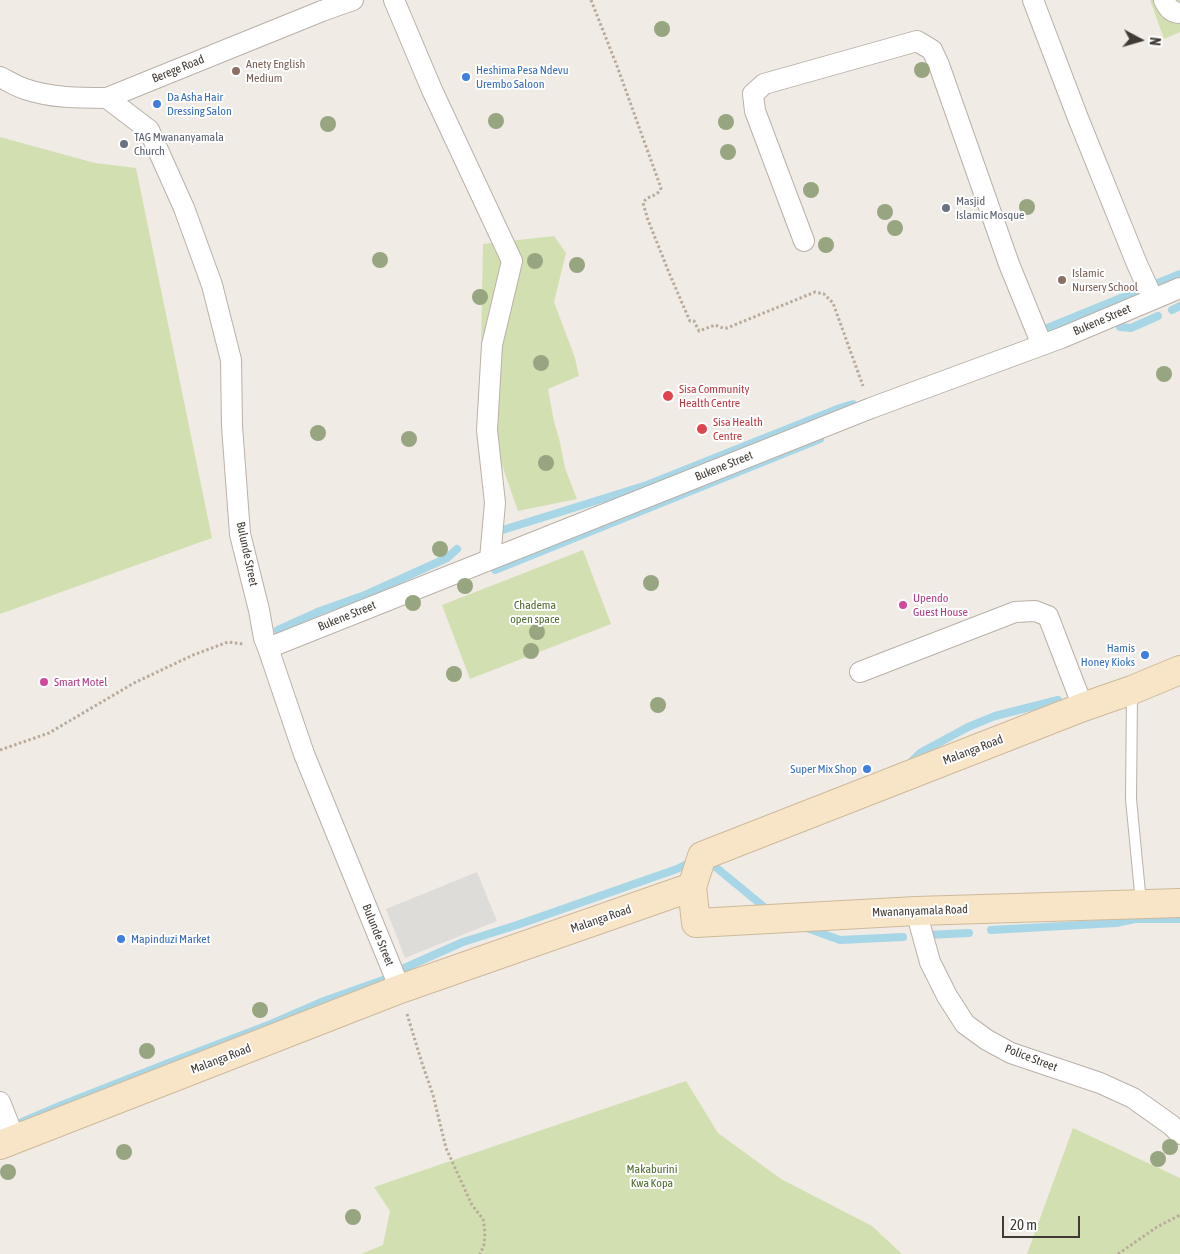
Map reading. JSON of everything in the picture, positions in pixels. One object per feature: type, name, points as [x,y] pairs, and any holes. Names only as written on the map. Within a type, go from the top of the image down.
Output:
[{"type":"street","name":"Berege Road","points":[[0,77],[26,89],[54,95],[107,98],[322,10],[353,0]]},
{"type":"street","points":[[394,0],[432,90],[512,261],[492,345],[487,430],[494,503],[490,559]]},
{"type":"street","points":[[1034,0],[1081,127],[1152,299]]},
{"type":"street","points":[[1164,0],[1166,7],[1175,13],[1180,13]]},
{"type":"street","points":[[804,241],[755,111],[753,94],[764,84],[918,41],[932,50],[939,65],[1009,264],[1042,345]]},
{"type":"street","name":"Bulunde Street","points":[[107,98],[149,130],[184,208],[212,285],[232,360],[232,426],[240,534],[264,638],[304,754],[400,989]]},
{"type":"street","name":"Bukene Street","points":[[268,648],[871,408],[1042,345],[1180,288]]},
{"type":"street","points":[[860,672],[1015,612],[1035,611],[1048,616],[1083,706]]},
{"type":"street","name":"Malanga Road","points":[[8,1143],[400,989],[692,886],[702,856],[1083,706],[1132,690],[1180,670]]},
{"type":"street","name":"Mwananyamala Road","points":[[692,886],[696,923],[916,911],[1180,903]]},
{"type":"street","name":"Police Street","points":[[916,911],[930,962],[947,996],[965,1024],[987,1040],[1011,1053],[1100,1083],[1134,1098],[1172,1125],[1180,1134]]},
{"type":"street","points":[[0,1102],[8,1143]]},
{"type":"lane","points":[[1132,690],[1131,799],[1141,904]]},
{"type":"path","points":[[591,0],[661,188],[656,195],[646,198],[643,202],[648,220],[690,321],[694,322],[699,331],[715,325],[727,328],[815,292],[824,294],[833,303],[871,408]]},
{"type":"path","points":[[0,750],[49,733],[134,683],[221,644],[228,642],[268,648]]},
{"type":"path","points":[[400,989],[433,1095],[446,1148],[472,1204],[482,1219],[486,1232],[484,1246],[480,1254]]},
{"type":"path","points":[[1118,1254],[1157,1227],[1180,1215]]},
{"type":"green space","points":[[1150,0],[1180,0],[1180,32],[1164,39]]},
{"type":"green space","points":[[0,137],[95,163],[136,168],[212,538],[0,614]]},
{"type":"green space","points":[[554,236],[566,253],[554,302],[575,358],[579,376],[548,389],[565,468],[577,499],[518,511],[480,402],[483,244]]},
{"type":"green space","name":"Chadema open space","points":[[583,550],[611,624],[470,679],[442,605]]},
{"type":"green space","name":"Makaburini Kwa Kopa","points":[[686,1081],[718,1133],[781,1179],[872,1226],[902,1254],[361,1254],[383,1245],[390,1211],[374,1187]]},
{"type":"green space","points":[[1073,1128],[1180,1178],[1180,1254],[1027,1254]]},
{"type":"shaded area","points":[[477,872],[497,921],[405,958],[386,909]]},
{"type":"waterway","points":[[1040,331],[1180,274]]},
{"type":"waterway","points":[[1172,310],[1180,306]]},
{"type":"waterway","points":[[1120,327],[1131,328],[1158,316]]},
{"type":"waterway","points":[[493,533],[647,485],[853,404]]},
{"type":"waterway","points":[[495,570],[820,439]]},
{"type":"waterway","points":[[278,630],[320,611],[365,595],[447,558],[457,549]]},
{"type":"waterway","points":[[910,763],[920,753],[968,727],[995,716],[1058,700]]},
{"type":"waterway","points":[[707,860],[769,911]]},
{"type":"waterway","points":[[402,969],[463,942],[677,869],[693,861]]},
{"type":"waterway","points":[[991,930],[1116,923],[1135,919],[1180,919]]},
{"type":"waterway","points":[[804,927],[840,940],[903,937]]},
{"type":"waterway","points":[[927,935],[969,933]]},
{"type":"waterway","points":[[22,1122],[271,1024],[324,1001],[383,980]]},
{"type":"place","name":"Anety English Medium","points":[[236,71]]},
{"type":"place","name":"Heshima Pesa Ndevu Urembo Saloon","points":[[466,77]]},
{"type":"place","name":"Da Asha Hair Dressing Salon","points":[[157,104]]},
{"type":"place","name":"TAG Mwananyamala Church","points":[[124,144]]},
{"type":"place","name":"Masjid Islamic Mosque","points":[[946,208]]},
{"type":"place","name":"Islamic Nursery School","points":[[1062,280]]},
{"type":"place","name":"Sisa Community Health Centre","points":[[668,396]]},
{"type":"place","name":"Sisa Health Centre","points":[[702,429]]},
{"type":"place","name":"Upendo Guest House","points":[[903,605]]},
{"type":"place","name":"Hamis Honey Kioks","points":[[1145,655]]},
{"type":"place","name":"Smart Motel","points":[[44,682]]},
{"type":"place","name":"Super Mix Shop","points":[[867,769]]},
{"type":"place","name":"Mapinduzi Market","points":[[121,939]]}]
